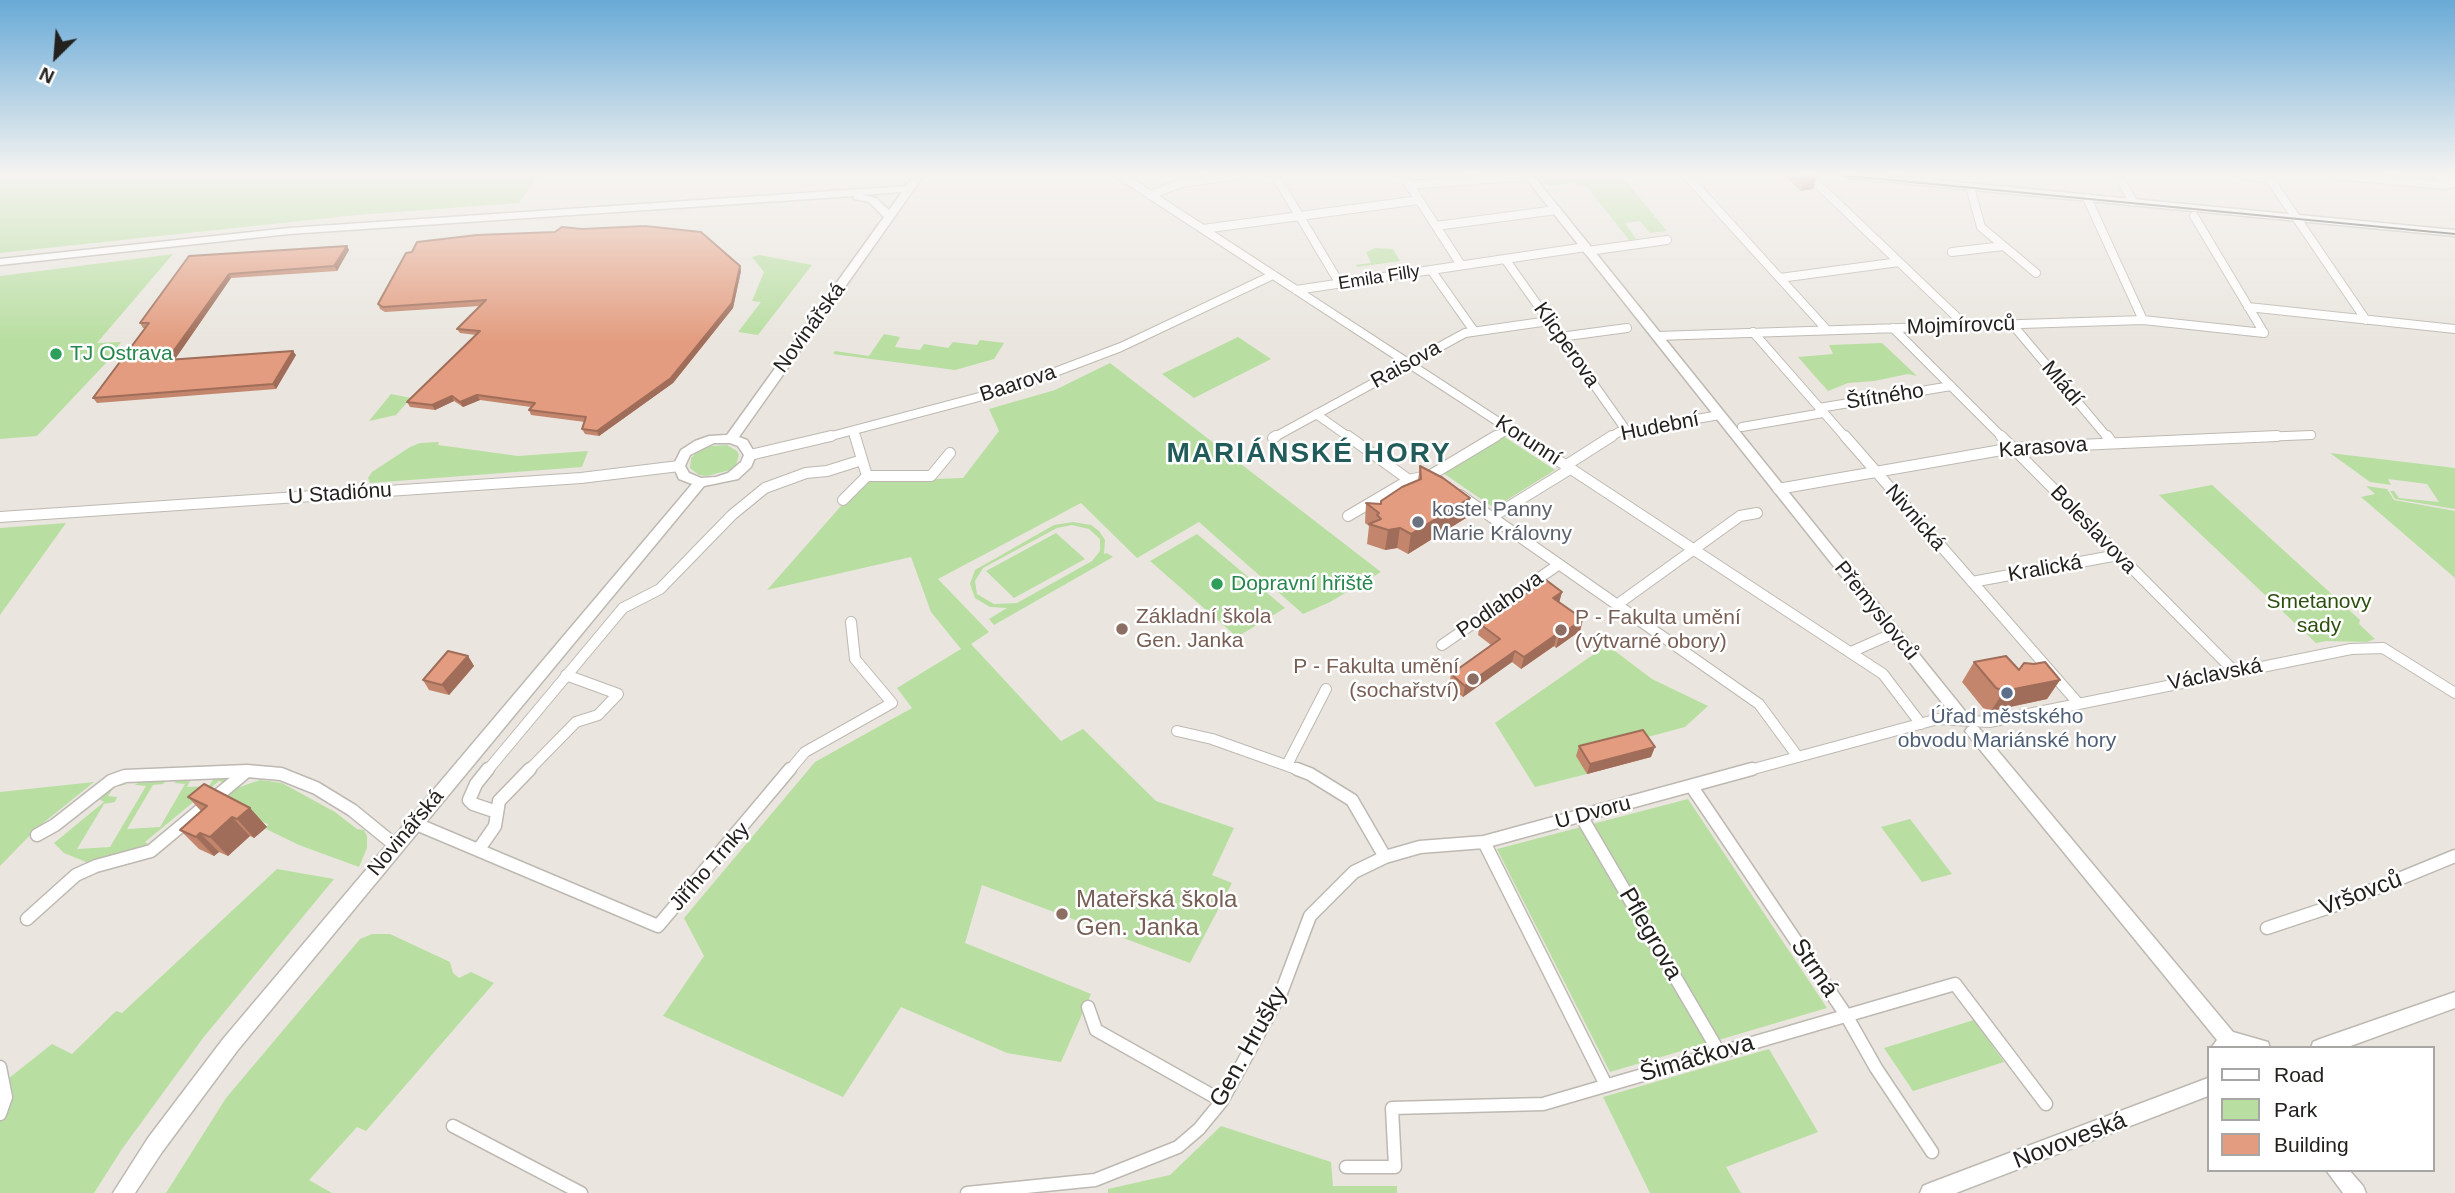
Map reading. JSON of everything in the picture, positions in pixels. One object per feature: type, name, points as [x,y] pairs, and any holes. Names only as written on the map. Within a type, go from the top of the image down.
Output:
[{"type":"street","points":[[0,262],[293,231]]},
{"type":"street","name":"Novinářská","points":[[731,439],[880,231]]},
{"type":"street","name":"Korunní","points":[[1206,231],[1851,652],[1882,674],[1921,724]]},
{"type":"street","points":[[1308,231],[1340,284]]},
{"type":"street","points":[[1439,231],[1461,265]]},
{"type":"street","name":"Přemyslovců","points":[[1572,231],[2225,1044]]},
{"type":"street","points":[[1737,231],[1827,330]]},
{"type":"street","points":[[1866,231],[1964,324]]},
{"type":"street","points":[[1985,231],[2036,273]]},
{"type":"street","points":[[2102,231],[2143,320]]},
{"type":"street","points":[[2203,231],[2248,307],[2455,329]]},
{"type":"street","points":[[2305,231],[2366,320]]},
{"type":"street","points":[[2430,231],[2455,233]]},
{"type":"street","name":"Emila Filly","points":[[1296,290],[1505,259],[1667,240]]},
{"type":"street","points":[[1952,252],[2003,246]]},
{"type":"street","name":"Klicperova","points":[[1505,259],[1626,430]]},
{"type":"street","points":[[1780,278],[1899,262]]},
{"type":"street","points":[[1431,270],[1474,331]]},
{"type":"street","name":"Baarova","points":[[750,455],[853,431],[1013,388],[1121,347],[1273,275]]},
{"type":"street","name":"Mojmírovců","points":[[1657,336],[2143,320],[2263,333],[2248,307]]},
{"type":"street","name":"Raisova","points":[[1273,438],[1409,363],[1474,331],[1549,321]]},
{"type":"street","name":"Mládí","points":[[2012,324],[2112,443]]},
{"type":"street","points":[[1560,337],[1628,328]]},
{"type":"street","name":"Boleslavova","points":[[1893,328],[2234,671]]},
{"type":"street","name":"Nivnická","points":[[1753,332],[2078,703]]},
{"type":"street","name":"Štítného","points":[[1742,427],[1951,386]]},
{"type":"street","points":[[1316,414],[1409,480]]},
{"type":"street","name":"Hudební","points":[[1492,517],[1619,432],[1720,415]]},
{"type":"street","points":[[1348,516],[1409,480],[1431,475],[1509,429]]},
{"type":"street","points":[[853,431],[867,476]]},
{"type":"street","name":"Karasova","points":[[1778,489],[2013,448],[2311,435]]},
{"type":"street","points":[[713,439],[731,439],[743,443],[750,455],[747,464],[733,476],[716,481],[700,482],[684,476],[679,466],[685,453],[713,439]]},
{"type":"street","points":[[843,500],[867,476],[930,476],[950,453]]},
{"type":"street","points":[[497,812],[473,804],[469,800],[471,791],[623,607],[660,589],[758,493],[780,481],[862,460]]},
{"type":"street","name":"U Stadiónu","points":[[0,517],[581,478],[679,466]]},
{"type":"street","points":[[1431,475],[1445,485]]},
{"type":"street","name":"Novinářská","points":[[123,1193],[192,1094],[414,823],[700,482]]},
{"type":"street","points":[[1455,491],[1759,704],[1798,757]]},
{"type":"street","points":[[1618,604],[1740,516],[1757,513]]},
{"type":"street","name":"Kralická","points":[[1972,582],[2118,555]]},
{"type":"street","name":"Podlahova","points":[[1442,645],[1558,565]]},
{"type":"street","name":"Jiřího Trnky","points":[[414,823],[659,926],[805,752],[892,704],[855,659],[850,622]]},
{"type":"street","points":[[1851,652],[1894,633]]},
{"type":"street","name":"Václavská","points":[[1969,726],[2234,671],[2351,649],[2377,647],[2384,648],[2455,693]]},
{"type":"street","points":[[479,849],[495,826],[499,801],[576,722],[598,715],[618,694],[566,675]]},
{"type":"street","points":[[1287,765],[1326,689]]},
{"type":"street","name":"U Dvoru","points":[[1484,842],[1938,719],[1969,726]]},
{"type":"street","points":[[1177,731],[1212,739],[1310,774],[1352,800],[1385,857]]},
{"type":"street","points":[[27,919],[76,875],[96,866],[151,851],[247,771]]},
{"type":"street","points":[[37,835],[55,825],[111,781],[125,776],[247,771],[281,774],[316,788],[352,810],[396,845]]},
{"type":"street","name":"Strmá","points":[[1692,787],[1846,1015],[1876,1068],[1932,1152]]},
{"type":"street","name":"Pflegrova","points":[[1581,816],[1720,1052]]},
{"type":"street","points":[[1484,842],[1606,1085]]},
{"type":"street","name":"Gen. Hrušky","points":[[967,1193],[1095,1180],[1178,1147],[1199,1129],[1222,1101],[1281,993],[1310,916],[1354,872],[1385,857],[1420,847],[1484,842]]},
{"type":"street","name":"Vršovců","points":[[2267,928],[2333,906],[2455,856]]},
{"type":"street","name":"Šimáčkova","points":[[1346,1167],[1395,1167],[1392,1108],[1542,1104],[1955,984],[2046,1104]]},
{"type":"street","points":[[2326,1046],[2455,1000]]},
{"type":"street","points":[[1088,1007],[1096,1030],[1222,1101]]},
{"type":"street","points":[[2225,1044],[2247,1042],[2256,1046]]},
{"type":"street","points":[[0,1066],[6,1097],[0,1114]]},
{"type":"street","name":"Novoveská","points":[[1930,1193],[2206,1088]]},
{"type":"street","points":[[453,1126],[581,1193]]},
{"type":"street","points":[[2338,1172],[2356,1193]]},
{"type":"green space","points":[[0,231],[210,231],[0,253]]},
{"type":"green space","points":[[1622,231],[1630,231],[1636,239],[1629,240]]},
{"type":"green space","points":[[1375,248],[1393,249],[1400,261],[1357,267],[1356,265],[1371,263],[1366,252]]},
{"type":"green space","name":"TJ Ostrava","points":[[173,254],[97,343],[121,342],[105,364],[37,436],[0,439],[0,276]]},
{"type":"green space","points":[[760,255],[812,265],[758,335],[738,332],[761,302],[752,301],[764,272],[752,257]]},
{"type":"green space","points":[[884,334],[900,337],[895,347],[920,350],[924,344],[948,348],[953,342],[977,345],[980,340],[1004,343],[994,359],[955,370],[833,354],[835,351],[869,356]]},
{"type":"green space","points":[[1238,337],[1271,359],[1194,398],[1162,374]]},
{"type":"green space","points":[[1882,343],[1917,376],[1908,374],[1848,383],[1828,391],[1798,357],[1833,354],[1829,345]]},
{"type":"green space","points":[[1110,363],[1381,572],[1330,602],[1303,614],[1199,522],[1137,558],[1081,503],[938,579],[989,632],[971,644],[1061,741],[1083,729],[1156,801],[1234,828],[1212,875],[1232,883],[1190,963],[982,885],[965,943],[1091,994],[1061,1062],[1007,1053],[901,1007],[843,1097],[663,1016],[704,956],[684,918],[815,762],[912,708],[897,688],[961,649],[931,612],[911,557],[767,590],[841,506],[853,482],[963,478],[999,431],[989,409],[1055,390]]},
{"type":"green space","points":[[391,394],[411,398],[396,415],[369,421]]},
{"type":"green space","points":[[1503,436],[1555,470],[1494,508],[1443,473]]},
{"type":"green space","points":[[439,442],[438,445],[518,456],[588,451],[582,467],[370,483],[368,478],[372,472],[410,447],[420,443]]},
{"type":"green space","points":[[727,445],[739,455],[736,465],[730,470],[707,476],[699,475],[690,468],[691,458],[696,453],[711,446]]},
{"type":"green space","points":[[2330,453],[2455,468],[2455,509],[2395,499],[2390,491],[2394,491],[2399,498],[2439,502],[2427,484],[2388,479],[2391,485],[2370,482]]},
{"type":"green space","name":"Smetanovy sady","points":[[2212,485],[2360,620],[2359,624],[2375,639],[2367,642],[2316,643],[2159,495]]},
{"type":"green space","points":[[2366,486],[2387,489],[2394,500],[2455,511],[2455,578],[2361,497],[2375,494]]},
{"type":"green space","points":[[1073,522],[1091,525],[1105,540],[1104,554],[1113,557],[994,625],[989,619],[1007,608],[990,607],[975,598],[970,584],[975,570],[1054,525]],"holes":[[[1072,525],[1089,529],[1100,539],[1100,551],[1092,561],[1017,603],[994,604],[977,594],[975,581],[983,568],[1057,528]]]},
{"type":"green space","points":[[66,523],[0,615],[0,528]]},
{"type":"green space","points":[[1056,533],[1085,559],[1014,598],[986,571]]},
{"type":"green space","name":"Dopravní hřiště","points":[[1197,534],[1285,608],[1237,637],[1150,561]]},
{"type":"green space","points":[[1607,645],[1652,679],[1708,706],[1685,727],[1577,756],[1587,774],[1535,787],[1495,723]]},
{"type":"green space","points":[[216,775],[231,777],[226,784],[219,781],[145,842],[151,846],[91,864],[64,853],[54,843],[104,802],[97,798],[116,784],[128,784],[114,787],[108,796],[117,797],[115,802],[104,804],[77,849],[110,847],[146,786],[135,785],[140,781],[166,781],[153,785],[127,829],[160,827],[185,784],[174,783],[180,778],[192,777],[187,787],[209,786]]},
{"type":"green space","points":[[260,780],[282,783],[335,812],[357,829],[364,830],[367,848],[359,867],[299,845],[266,829],[268,824],[217,804],[234,789]]},
{"type":"green space","points":[[94,782],[37,828],[0,866],[0,792]]},
{"type":"green space","points":[[1688,799],[1827,1008],[1610,1072],[1497,849]]},
{"type":"green space","points":[[1910,819],[1952,874],[1922,882],[1881,827]]},
{"type":"green space","points":[[277,869],[334,879],[203,1038],[122,1149],[94,1193],[0,1193],[0,1114],[4,1082],[52,1044],[72,1054],[116,1011],[122,1013]]},
{"type":"green space","points":[[372,934],[390,934],[450,962],[453,973],[459,978],[471,972],[494,983],[366,1131],[357,1127],[309,1180],[332,1193],[166,1193],[226,1098],[360,939]]},
{"type":"green space","points":[[1974,1020],[2004,1062],[1913,1091],[1884,1048]]},
{"type":"green space","points":[[1769,1049],[1818,1132],[1726,1167],[1741,1193],[1650,1193],[1603,1097]]},
{"type":"green space","points":[[1221,1126],[1331,1162],[1333,1186],[1397,1186],[1397,1193],[1108,1193],[1108,1189],[1170,1175]]},
{"type":"building","points":[[701,232],[740,266],[732,303],[671,378],[597,431],[582,429],[586,417],[529,410],[535,403],[477,395],[460,402],[452,396],[432,405],[407,402],[480,331],[457,329],[486,300],[383,307],[378,304],[406,253],[412,252],[417,242],[477,235]]},
{"type":"building","points":[[347,246],[334,266],[229,274],[167,360],[293,351],[273,384],[93,398],[149,323],[140,323],[189,256]]},
{"type":"building","points":[[1420,466],[1443,478],[1470,498],[1411,534],[1400,528],[1388,530],[1369,524],[1381,519],[1377,515],[1379,513],[1366,503],[1381,504],[1381,501],[1402,487],[1421,479]]},
{"type":"building","points":[[1546,580],[1562,592],[1553,598],[1583,619],[1524,657],[1515,651],[1465,686],[1451,674],[1500,639],[1480,624]]},
{"type":"building","points":[[448,651],[468,656],[442,685],[423,680]]},
{"type":"building","points":[[2006,656],[2019,670],[2024,663],[2045,662],[2060,680],[2004,691],[1996,688],[1974,662]]},
{"type":"building","points":[[1643,730],[1655,747],[1590,764],[1579,746]]},
{"type":"building","points":[[204,784],[250,808],[237,819],[232,817],[210,837],[200,833],[196,837],[180,830],[207,806],[188,797]]},
{"type":"tram line","points":[[2420,231],[2455,234]]},
{"type":"place","name":"TJ Ostrava","points":[[56,354]]},
{"type":"place","name":"kostel Panny Marie Královny","points":[[1418,522]]},
{"type":"place","name":"Dopravní hřiště","points":[[1217,584]]},
{"type":"place","name":"Základní škola Gen. Janka","points":[[1122,629]]},
{"type":"place","name":"P - Fakulta umění (výtvarné obory)","points":[[1561,630]]},
{"type":"place","name":"P - Fakulta umění (sochařství)","points":[[1473,679]]},
{"type":"place","name":"Úřad městského obvodu Mariánské hory","points":[[2007,693]]},
{"type":"place","name":"Mateřská škola Gen. Janka","points":[[1062,914]]},
{"type":"district","name":"MARIÁNSKÉ HORY","points":[[1309,454]]}]
